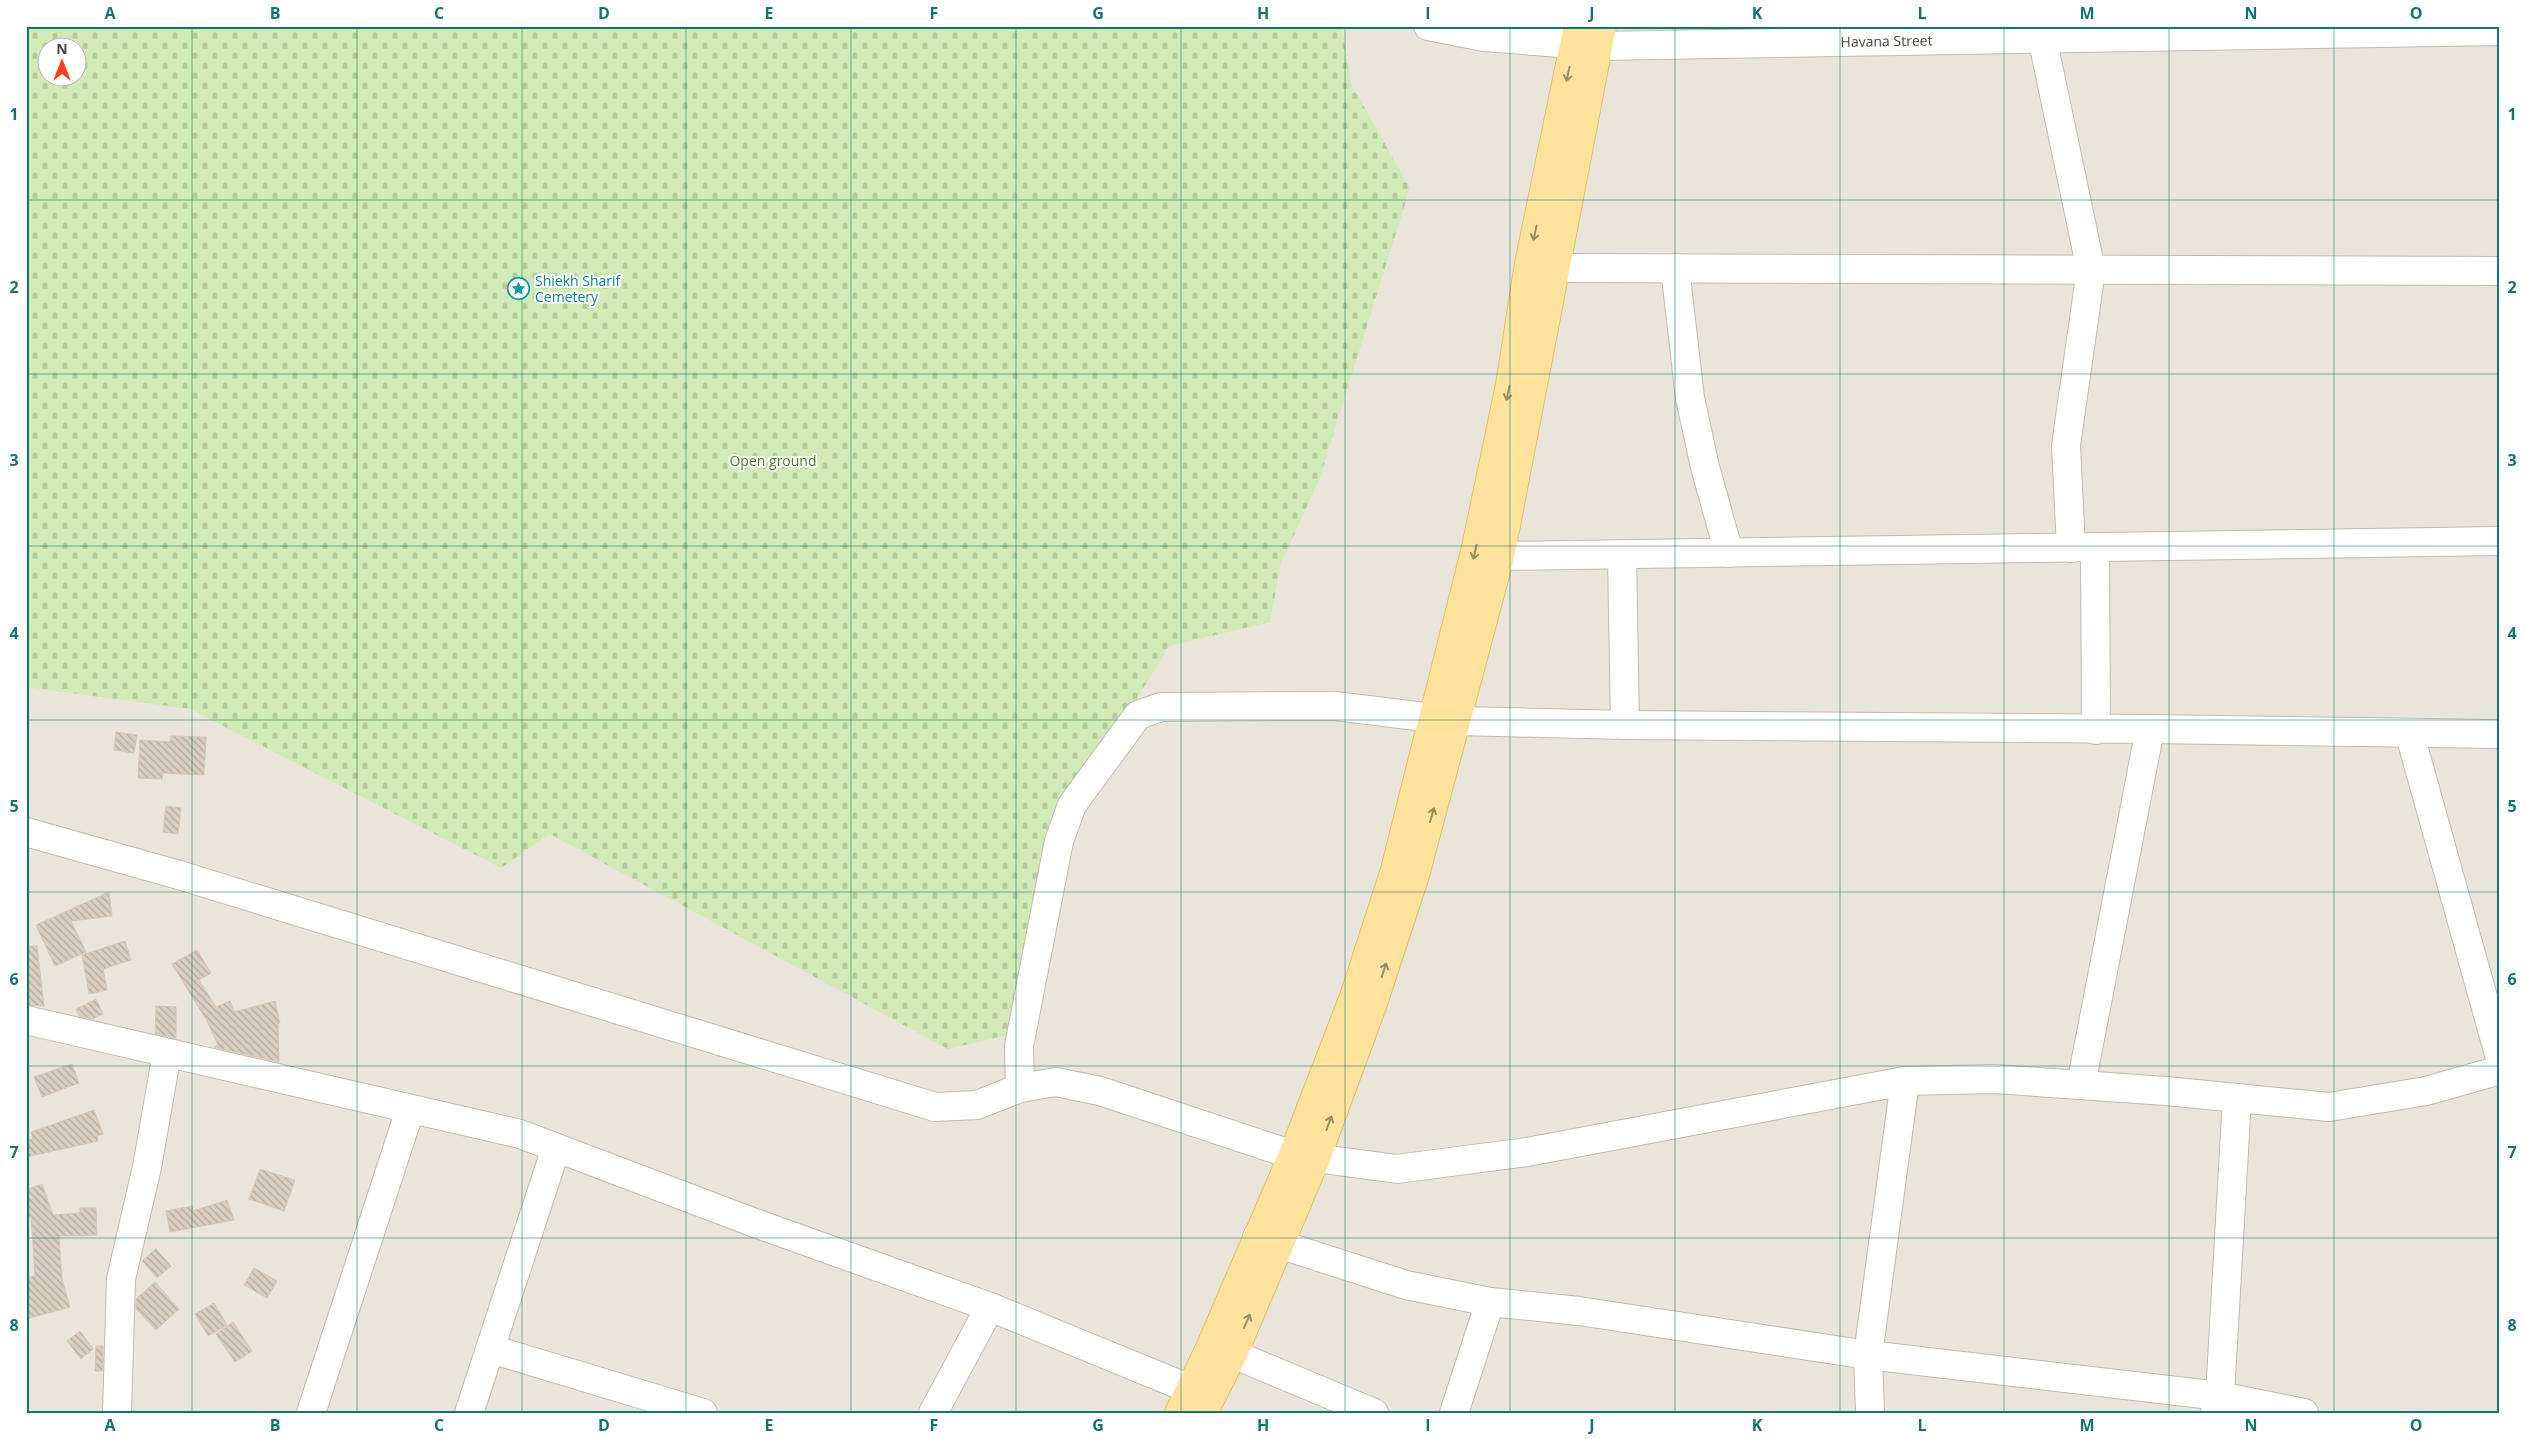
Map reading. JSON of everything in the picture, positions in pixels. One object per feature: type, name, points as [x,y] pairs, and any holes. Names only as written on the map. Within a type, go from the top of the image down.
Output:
[{"type":"main road","points":[[1203,1413],[1233,1354],[1269,1241],[1304,1156],[1395,870],[1500,556],[1554,268],[1588,35]]},
{"type":"main road","points":[[1446,720],[1479,534],[1510,385],[1529,264],[1588,35]]},
{"type":"main road","points":[[1184,1401],[1269,1241]]},
{"type":"street","name":"Havana Street","points":[[1428,26],[1484,37],[1588,35],[2042,37],[2078,31],[2500,31]]},
{"type":"street","points":[[2042,37],[2091,270],[2066,445],[2083,548],[2096,730]]},
{"type":"street","points":[[1554,268],[2500,271]]},
{"type":"street","points":[[1675,268],[1690,398],[1705,468],[1729,553]]},
{"type":"street","points":[[1500,556],[2500,541]]},
{"type":"street","points":[[1622,555],[1625,725]]},
{"type":"street","points":[[1020,1088],[1019,1046],[1059,841],[1072,805],[1138,715],[1161,707],[1335,706],[1446,720],[1625,725],[2500,734]]},
{"type":"street","points":[[2081,1085],[2150,729]]},
{"type":"street","points":[[2410,734],[2500,1058]]},
{"type":"street","points":[[26,832],[179,875],[935,1107],[977,1105],[1020,1088],[1056,1082],[1100,1091],[1304,1156],[1397,1169],[1527,1152],[1905,1081],[1994,1079],[2329,1107],[2426,1091],[2500,1070]]},
{"type":"street","points":[[26,1020],[520,1134],[990,1307],[1184,1401]]},
{"type":"street","points":[[117,1413],[121,1279],[147,1167],[167,1053]]},
{"type":"street","points":[[1870,1413],[1868,1355],[1905,1081]]},
{"type":"street","points":[[2217,1404],[2237,1098]]},
{"type":"street","points":[[311,1413],[410,1110]]},
{"type":"street","points":[[469,1413],[556,1148]]},
{"type":"street","points":[[1269,1241],[1406,1285],[1490,1302],[1579,1311],[1868,1355],[2217,1404],[2304,1413]]},
{"type":"street","points":[[1454,1413],[1490,1302]]},
{"type":"street","points":[[933,1413],[990,1307]]},
{"type":"street","points":[[491,1349],[703,1413]]},
{"type":"street","points":[[1233,1354],[1374,1413]]},
{"type":"shaded area","points":[[26,26],[2500,26],[2500,1413],[26,1413]]},
{"type":"green space","name":"Open ground","points":[[26,26],[1342,26],[1351,84],[1410,188],[1319,480],[1281,563],[1270,622],[1169,646],[1057,830],[1008,1035],[948,1049],[550,834],[501,868],[190,709],[26,687]]},
{"type":"building","points":[[116,732],[137,735],[134,753],[114,750]]},
{"type":"building","points":[[171,736],[206,737],[204,775],[163,773],[162,779],[138,778],[140,740],[170,742]]},
{"type":"building","points":[[166,806],[181,808],[178,834],[163,832]]},
{"type":"building","points":[[109,892],[112,916],[71,921],[86,952],[55,966],[36,925]]},
{"type":"building","points":[[125,941],[131,960],[103,969],[107,990],[89,994],[82,955]]},
{"type":"building","points":[[26,946],[37,946],[44,1006],[26,1005]]},
{"type":"building","points":[[197,950],[211,973],[199,980],[216,1007],[230,1001],[234,1012],[275,1001],[280,1023],[278,1023],[279,1062],[214,1047],[218,1045],[207,1021],[172,964]]},
{"type":"building","points":[[96,999],[103,1014],[93,1019],[79,1016],[76,1009]]},
{"type":"building","points":[[156,1006],[176,1007],[176,1038],[155,1034]]},
{"type":"building","points":[[72,1064],[79,1083],[42,1097],[34,1077]]},
{"type":"building","points":[[94,1110],[103,1134],[97,1136],[98,1141],[26,1157],[26,1140],[33,1139],[31,1132]]},
{"type":"building","points":[[260,1169],[295,1180],[284,1211],[249,1199]]},
{"type":"building","points":[[42,1184],[53,1215],[80,1213],[80,1208],[96,1208],[97,1235],[59,1236],[62,1279],[70,1307],[26,1319],[26,1278],[35,1276],[31,1216],[26,1217],[26,1190]]},
{"type":"building","points":[[227,1200],[234,1220],[170,1232],[166,1211],[192,1206],[193,1211]]},
{"type":"building","points":[[156,1249],[171,1266],[157,1278],[142,1261]]},
{"type":"building","points":[[254,1268],[277,1281],[267,1298],[244,1285]]},
{"type":"building","points":[[155,1282],[179,1309],[156,1330],[136,1309],[136,1299]]},
{"type":"building","points":[[214,1303],[227,1325],[208,1336],[195,1314]]},
{"type":"building","points":[[233,1322],[252,1351],[235,1362],[216,1334]]},
{"type":"building","points":[[80,1331],[93,1349],[81,1359],[67,1341]]},
{"type":"building","points":[[96,1346],[103,1346],[103,1371],[95,1371]]},
{"type":"place","name":"Shiekh Sharif Cemetery","points":[[519,289]]}]
